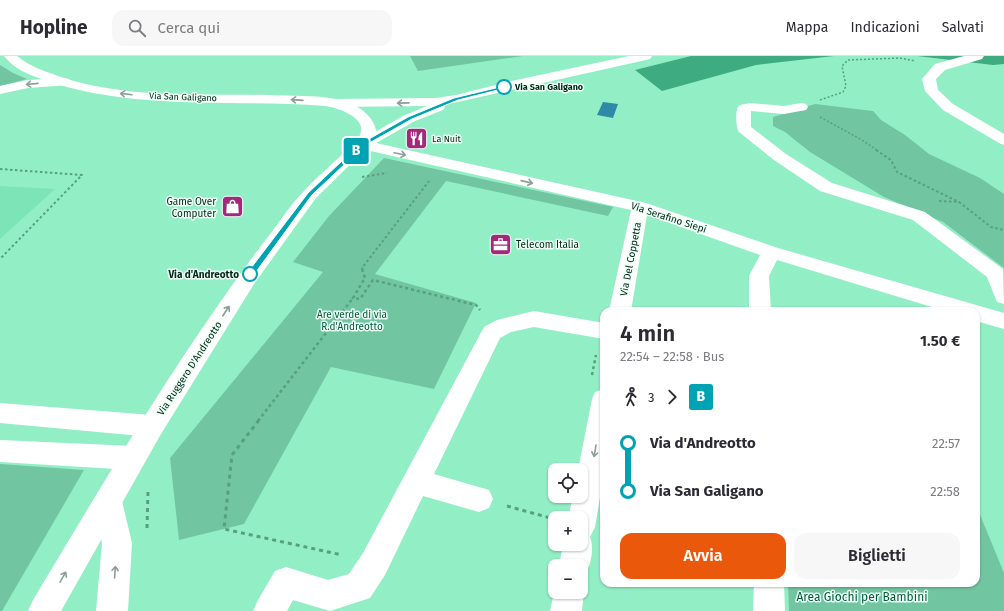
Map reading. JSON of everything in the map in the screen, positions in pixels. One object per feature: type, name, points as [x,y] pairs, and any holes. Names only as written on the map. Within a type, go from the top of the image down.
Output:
[{"type":"street","name":"Via San Galigano","points":[[10,56],[24,68],[64,82],[91,89],[128,95],[296,100],[336,104],[436,102],[456,99],[507,86],[646,56]]},
{"type":"street","points":[[978,56],[940,67],[929,79],[932,91],[948,107],[1004,140]]},
{"type":"street","points":[[0,90],[28,84],[64,82]]},
{"type":"street","name":"Via Ruggero D'Andreotto","points":[[44,611],[152,426],[247,279],[272,243],[310,194],[362,145],[410,118],[456,99]]},
{"type":"street","name":"Via Ruggero D'Andreotto","points":[[336,104],[355,111],[368,124],[369,131],[362,145]]},
{"type":"street","points":[[801,107],[784,110],[750,107],[744,109],[744,129],[826,188],[919,216],[996,274],[1004,297]]},
{"type":"street","name":"Via Serafino Siepi","points":[[362,145],[640,207],[771,252],[957,307]]},
{"type":"street","name":"Via Del Coppetta","points":[[621,307],[640,207]]},
{"type":"street","points":[[760,307],[759,276],[771,252]]},
{"type":"street","points":[[980,314],[1004,321]]},
{"type":"street","points":[[269,611],[286,582],[328,596],[358,586],[374,564],[492,333],[505,326],[534,319],[600,330]]},
{"type":"street","points":[[0,414],[152,426]]},
{"type":"street","points":[[584,511],[600,421]]},
{"type":"street","points":[[0,451],[133,458]]},
{"type":"street","points":[[416,482],[479,499]]},
{"type":"street","points":[[108,501],[117,543],[112,611]]},
{"type":"street","points":[[769,587],[769,611]]},
{"type":"street","points":[[566,611],[568,599]]},
{"type":"path","points":[[801,107],[843,92],[846,86],[842,66],[848,60],[900,58],[940,67]]},
{"type":"path","points":[[801,107],[862,140],[891,160],[897,172],[959,202]]},
{"type":"path","points":[[309,546],[224,529],[232,455],[353,298],[365,278],[362,268],[443,163]]},
{"type":"path","points":[[0,169],[82,175],[0,260]]},
{"type":"path","points":[[360,178],[368,175],[390,173]]},
{"type":"path","points":[[353,298],[360,299],[373,280],[476,305],[498,330]]},
{"type":"path","points":[[146,535],[149,487]]},
{"type":"path","points":[[479,499],[548,517]]},
{"type":"shaded area","points":[[691,56],[834,56],[756,65],[662,91],[635,70]]},
{"type":"shaded area","points":[[917,56],[1004,56],[1004,64],[993,65]]},
{"type":"shaded area","points":[[0,186],[55,189],[0,239]]},
{"type":"green space","points":[[410,56],[523,56],[418,71]]},
{"type":"green space","points":[[0,65],[13,73],[27,79],[0,86]]},
{"type":"green space","points":[[815,104],[873,111],[881,120],[905,135],[929,154],[980,178],[1004,194],[1004,268],[943,222],[884,197],[810,152],[785,132],[773,126],[773,117]]},
{"type":"green space","name":"Are verde di via R.d'Andreotto","points":[[384,158],[613,207],[608,216],[446,181],[375,274],[476,303],[434,389],[331,367],[244,524],[179,540],[170,458],[323,272],[293,262],[329,216]]},
{"type":"green space","points":[[0,464],[84,470],[2,611],[0,611]]},
{"type":"green space","name":"Area Giochi per Bambini","points":[[980,515],[1004,573],[1004,611],[789,611],[788,587],[980,587]]},
{"type":"water","points":[[603,102],[618,104],[613,118],[597,115]]},
{"type":"bus line","name":"B","points":[[250,274],[310,194],[362,145],[410,118],[456,99],[504,87]]},
{"type":"place","name":"Via San Galigano","points":[[504,87]]},
{"type":"place","name":"La Nuit","points":[[416,139]]},
{"type":"place","name":"Game Over Computer","points":[[232,207]]},
{"type":"place","name":"Telecom Italia","points":[[501,244]]},
{"type":"place","name":"Via d'Andreotto","points":[[250,274]]}]
